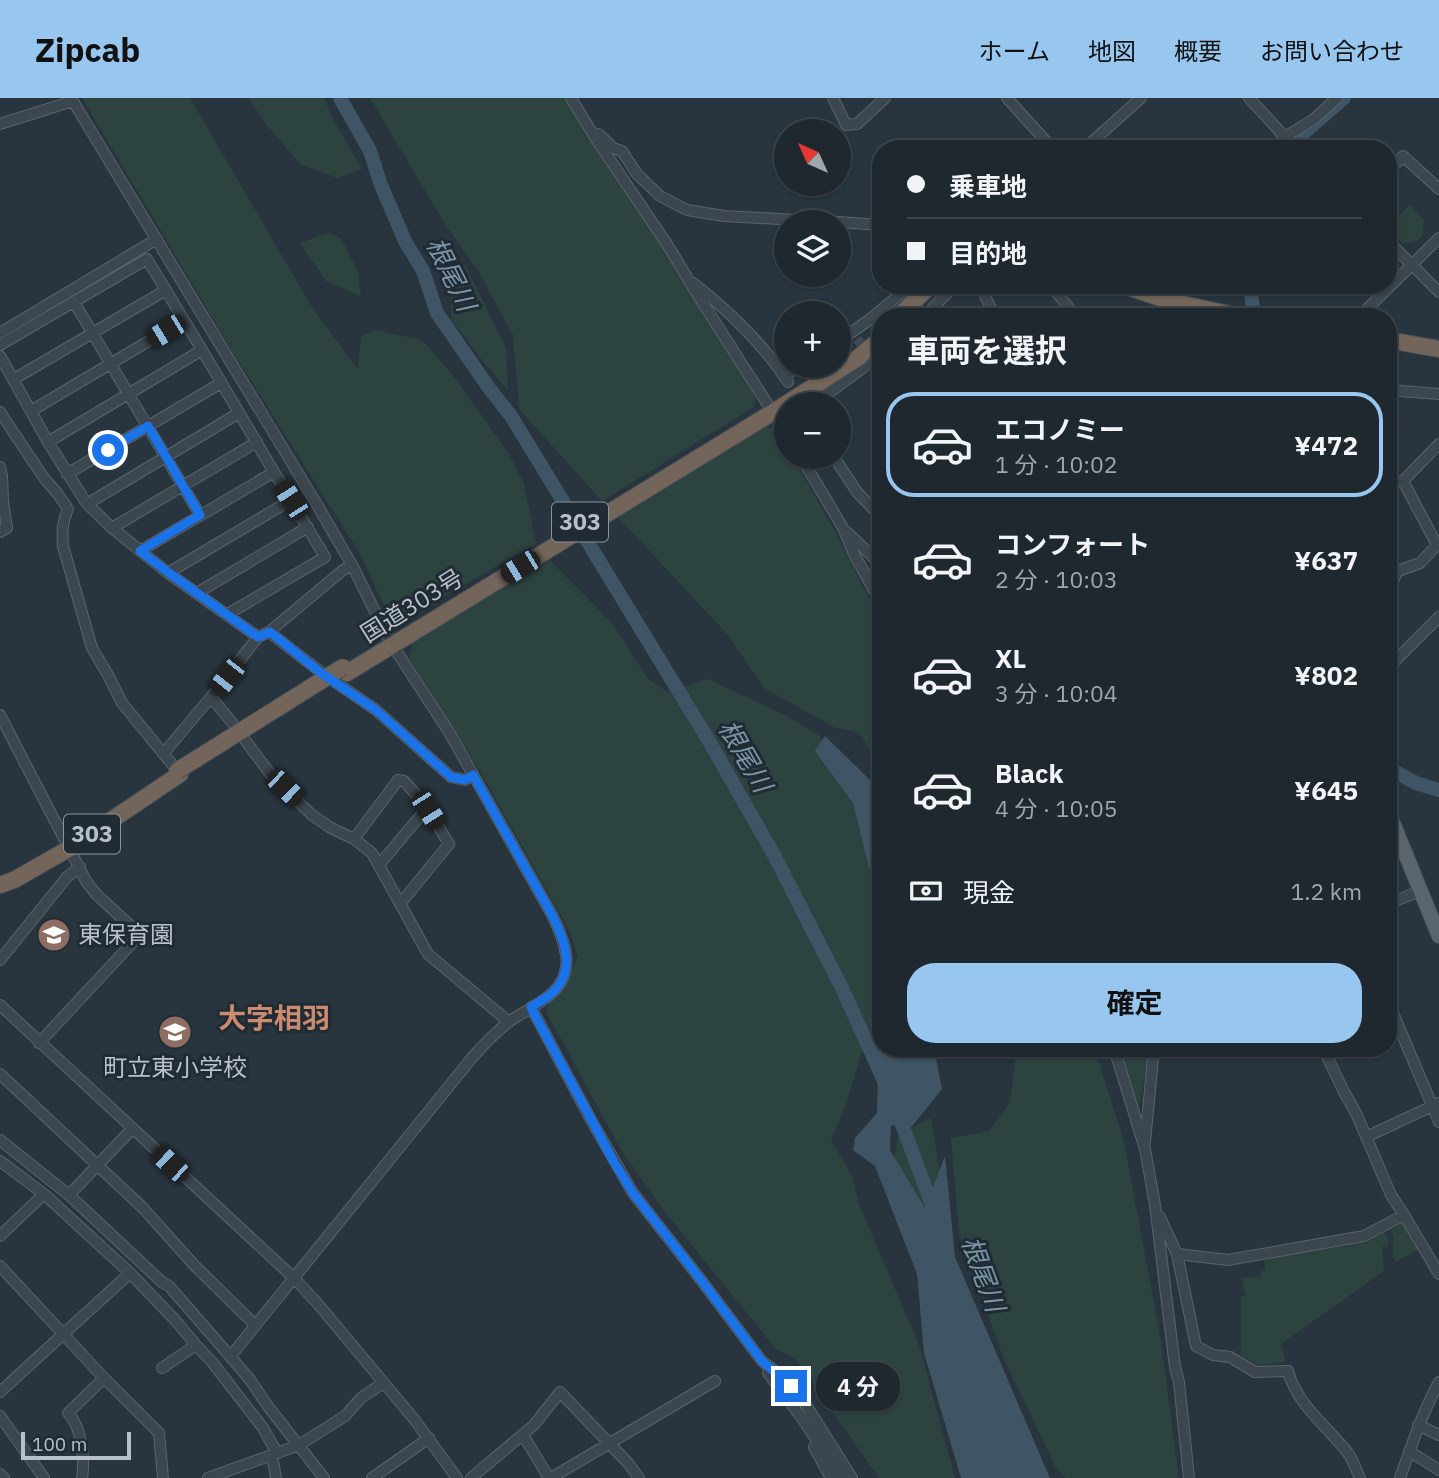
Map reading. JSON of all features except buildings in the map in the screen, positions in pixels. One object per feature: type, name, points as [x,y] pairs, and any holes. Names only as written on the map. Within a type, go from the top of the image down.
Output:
[{"type":"highway","points":[[907,308],[921,294]]},
{"type":"highway","points":[[917,308],[931,294]]},
{"type":"highway","points":[[1156,294],[1170,301],[1202,308]]},
{"type":"highway","points":[[851,354],[872,337]]},
{"type":"highway","points":[[1397,342],[1439,349]]},
{"type":"highway","name":"国道303号","points":[[795,392],[859,357],[872,346]]},
{"type":"highway","name":"国道303号","points":[[793,392],[814,378]]},
{"type":"highway","name":"国道303号","points":[[4,883],[68,846],[178,773],[774,404]]},
{"type":"main road","points":[[1397,834],[1439,936]]},
{"type":"street","points":[[571,98],[688,279],[774,394]]},
{"type":"street","points":[[578,98],[601,136],[613,148],[622,151],[637,174],[660,197],[687,209],[724,216],[774,219]]},
{"type":"street","points":[[833,98],[846,125],[857,124],[885,98]]},
{"type":"street","points":[[1007,98],[1045,140]]},
{"type":"street","points":[[1094,140],[1141,98]]},
{"type":"street","points":[[1249,98],[1288,140]]},
{"type":"street","points":[[1282,140],[1314,119],[1337,98]]},
{"type":"street","points":[[0,124],[72,99],[397,639],[552,915],[563,937],[567,953],[561,982],[551,994],[509,1022],[487,1041],[229,1355]]},
{"type":"street","points":[[1397,162],[1403,156],[1439,189]]},
{"type":"street","points":[[851,223],[872,224]]},
{"type":"street","points":[[1397,280],[1439,238]]},
{"type":"street","points":[[0,333],[157,239]]},
{"type":"street","points":[[1397,250],[1439,292]]},
{"type":"street","points":[[0,345],[147,258],[325,557],[226,615]]},
{"type":"street","points":[[688,279],[713,298],[752,336],[775,392]]},
{"type":"street","points":[[14,379],[166,290]]},
{"type":"street","points":[[885,308],[901,294]]},
{"type":"street","points":[[933,308],[946,294]]},
{"type":"street","points":[[1058,294],[1069,308]]},
{"type":"street","points":[[1368,308],[1382,294]]},
{"type":"street","points":[[74,302],[200,515]]},
{"type":"street","points":[[32,411],[184,320]]},
{"type":"street","points":[[851,337],[872,320]]},
{"type":"street","points":[[48,442],[202,350]]},
{"type":"street","points":[[0,356],[48,442],[87,504],[140,551],[258,637]]},
{"type":"street","points":[[830,392],[872,359]]},
{"type":"street","points":[[67,474],[221,383]]},
{"type":"street","points":[[1397,391],[1439,394]]},
{"type":"street","points":[[0,412],[68,509],[62,530],[63,546],[92,648],[122,703],[178,773]]},
{"type":"street","points":[[87,504],[239,413]]},
{"type":"street","points":[[112,528],[257,442]]},
{"type":"street","points":[[1397,572],[1420,563],[1437,545],[1403,481],[1439,444]]},
{"type":"street","points":[[0,467],[7,528],[0,532]]},
{"type":"street","points":[[808,469],[843,528],[872,587]]},
{"type":"street","points":[[842,469],[857,492],[872,508]]},
{"type":"street","points":[[140,551],[274,472]]},
{"type":"street","points":[[169,573],[291,500]]},
{"type":"street","points":[[197,593],[308,527]]},
{"type":"street","points":[[843,528],[872,556]]},
{"type":"street","points":[[163,754],[258,637],[270,632],[352,565]]},
{"type":"street","points":[[1397,659],[1439,617]]},
{"type":"street","points":[[270,632],[321,673],[376,710],[451,777],[465,780],[473,775]]},
{"type":"street","points":[[211,697],[271,775],[312,815],[354,839],[372,853],[428,954],[509,1022]]},
{"type":"street","points":[[0,715],[86,881],[96,894],[135,930],[135,940],[39,1042]]},
{"type":"street","points":[[354,839],[398,780],[404,781],[428,810],[449,844],[400,904]]},
{"type":"street","points":[[379,865],[428,810]]},
{"type":"street","points":[[0,960],[67,877],[80,867]]},
{"type":"street","points":[[1397,900],[1420,891]]},
{"type":"street","points":[[0,1005],[294,1278],[429,1438],[457,1478]]},
{"type":"street","points":[[531,1007],[608,1152],[633,1193],[762,1361],[780,1376],[806,1405],[852,1478]]},
{"type":"street","points":[[1397,1021],[1436,1105],[1439,1122]]},
{"type":"street","points":[[1116,1057],[1145,1149],[1155,1205],[1189,1478]]},
{"type":"street","points":[[1145,1149],[1153,1057]]},
{"type":"street","points":[[1327,1057],[1356,1113],[1391,1195],[1439,1274]]},
{"type":"street","points":[[0,1074],[142,1207],[195,1266],[256,1325]]},
{"type":"street","points":[[1366,1137],[1436,1105]]},
{"type":"street","points":[[69,1195],[132,1129]]},
{"type":"street","points":[[0,1140],[69,1195],[169,1286],[251,1381],[324,1478]]},
{"type":"street","points":[[0,1161],[44,1194],[130,1273],[212,1362],[263,1428],[275,1454],[276,1478]]},
{"type":"street","points":[[0,1236],[44,1194]]},
{"type":"street","points":[[1155,1205],[1177,1254],[1196,1346],[1213,1356],[1230,1357],[1255,1372],[1288,1371],[1292,1386],[1316,1418],[1349,1454],[1360,1478]]},
{"type":"street","points":[[1177,1254],[1228,1260],[1364,1236],[1404,1214]]},
{"type":"street","points":[[0,1266],[154,1431],[159,1433],[163,1478]]},
{"type":"street","points":[[0,1374],[4,1389],[130,1273]]},
{"type":"street","points":[[162,1368],[195,1345]]},
{"type":"street","points":[[762,1361],[841,1478]]},
{"type":"street","points":[[82,1478],[84,1465],[78,1429],[68,1413],[104,1378]]},
{"type":"street","points":[[523,1435],[550,1478],[715,1381]]},
{"type":"street","points":[[1400,1478],[1418,1425],[1439,1382]]},
{"type":"street","points":[[208,1478],[299,1445],[345,1416],[361,1398],[383,1383]]},
{"type":"street","points":[[471,1478],[534,1425],[560,1392],[639,1478]]},
{"type":"street","points":[[0,1416],[44,1478]]},
{"type":"street","points":[[804,1420],[803,1427],[831,1478]]},
{"type":"street","points":[[1418,1425],[1439,1435]]},
{"type":"street","points":[[372,1478],[429,1438]]},
{"type":"street","points":[[1409,1451],[1439,1470]]},
{"type":"street","points":[[0,1474],[4,1478]]},
{"type":"green space","points":[[82,98],[190,98],[313,309],[358,369],[361,336],[376,330],[422,340],[452,374],[509,454],[524,484],[536,544],[402,620],[388,615],[361,555],[234,354]]},
{"type":"green space","points":[[248,98],[324,98],[362,169],[337,178],[300,164]]},
{"type":"green space","points":[[370,98],[565,98],[659,236],[755,396],[754,407],[602,501],[519,409],[513,335],[478,271],[447,227]]},
{"type":"green space","points":[[1410,205],[1424,219],[1423,235],[1417,241],[1403,244],[1397,238],[1397,218]]},
{"type":"green space","points":[[328,233],[341,238],[358,272],[361,296],[327,282],[300,243]]},
{"type":"green space","points":[[465,265],[506,348],[508,390],[451,319],[450,271]]},
{"type":"green space","points":[[763,426],[774,428],[774,469],[800,469],[872,604],[872,755],[860,733],[836,728],[764,688],[727,634],[616,515]]},
{"type":"green space","points":[[547,557],[612,623],[648,679],[668,692],[708,679],[787,716],[820,736],[866,814],[872,829],[872,1037],[861,1053],[847,1102],[831,1140],[853,1178],[858,1202],[919,1345],[955,1478],[879,1478],[795,1358],[776,1349],[661,1207],[621,1150],[546,1011],[550,1002],[566,984],[578,956],[570,932],[480,771],[409,658],[413,641]]},
{"type":"green space","points":[[1016,1057],[1097,1057],[1124,1142],[1160,1335],[1179,1478],[1066,1478],[1056,1468],[1004,1359],[959,1234],[951,1138],[989,1131],[1010,1103]]},
{"type":"green space","points":[[1123,1057],[1148,1057],[1139,1110]]},
{"type":"green space","points":[[931,1118],[946,1212],[936,1286],[889,1190],[898,1135]]},
{"type":"green space","points":[[1403,1222],[1419,1249],[1396,1262],[1393,1258],[1393,1235],[1390,1231]]},
{"type":"green space","points":[[1384,1232],[1387,1235],[1388,1247],[1382,1247],[1384,1271],[1281,1344],[1286,1362],[1258,1365],[1241,1356],[1241,1297],[1246,1295],[1241,1278],[1261,1276],[1261,1271],[1266,1270],[1264,1258],[1366,1243]]},
{"type":"water","points":[[825,736],[870,780],[872,879],[853,803],[815,751]]},
{"type":"water","points":[[878,1057],[936,1057],[942,1089],[909,1130],[891,1125],[890,1150],[925,1208],[945,1156],[955,1257],[1050,1478],[961,1478],[924,1353],[917,1274],[875,1166],[853,1150],[855,1138],[877,1113]]},
{"type":"waterway","name":"根尾川","points":[[340,98],[370,151],[405,241],[423,271],[437,313],[511,416],[709,741],[773,853],[842,988],[872,1054]]},
{"type":"waterway","points":[[1295,140],[1344,98]]},
{"type":"waterway","points":[[1251,294],[1253,308]]},
{"type":"waterway","points":[[1397,773],[1416,783],[1439,790]]},
{"type":"waterway","name":"根尾川","points":[[873,1057],[885,1083]]},
{"type":"waterway","name":"根尾川","points":[[897,1111],[935,1213]]},
{"type":"tunnel","points":[[857,339],[871,355]]},
{"type":"place","name":"東保育園","points":[[54,935]]},
{"type":"place","name":"町立東小学校","points":[[175,1032]]},
{"type":"district","name":"大字相羽","points":[[274,1018]]},
{"type":"route","points":[[108,450],[148,426],[200,515],[140,551],[258,637],[270,632],[321,673],[376,710],[451,777],[465,780],[473,775],[563,937],[567,953],[565,970],[561,982],[551,994],[531,1007],[537,1019],[633,1193],[762,1361],[791,1386]]}]
